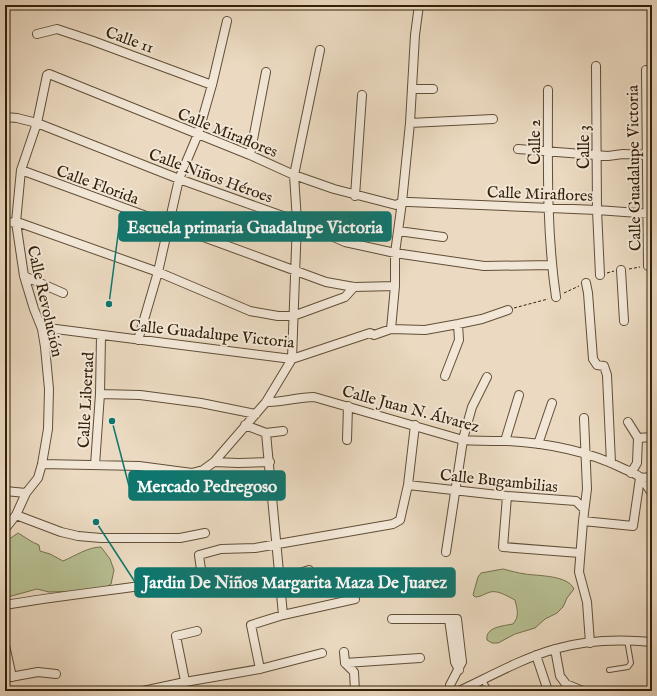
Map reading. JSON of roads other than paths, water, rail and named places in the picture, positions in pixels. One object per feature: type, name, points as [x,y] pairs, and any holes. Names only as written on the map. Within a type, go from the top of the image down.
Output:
[{"type":"street","points":[[391,329],[395,286],[395,253],[410,123],[418,5]]},
{"type":"street","points":[[138,340],[158,272],[179,179],[198,134],[212,85],[227,21]]},
{"type":"street","name":"Calle 11","points":[[36,34],[57,29],[94,41],[212,85]]},
{"type":"street","points":[[42,464],[139,466],[192,474],[203,470],[214,462],[266,402],[292,359],[297,221],[294,174],[320,50]]},
{"type":"street","name":"Calle 3","points":[[596,66],[597,210],[600,275]]},
{"type":"street","name":"Calle Guadalupe Victoria","points":[[646,70],[650,214],[648,266]]},
{"type":"street","points":[[250,155],[266,72]]},
{"type":"street","name":"Calle Miraflores","points":[[47,75],[49,74],[294,174],[356,196],[396,205],[402,202],[549,207],[650,214]]},
{"type":"street","name":"Calle Revolución","points":[[5,529],[16,515],[26,493],[38,478],[48,429],[49,389],[45,347],[42,329],[24,276],[16,222],[21,170],[37,123],[47,75]]},
{"type":"street","points":[[413,89],[433,89]]},
{"type":"street","name":"Calle 2","points":[[548,90],[551,266],[556,297]]},
{"type":"street","points":[[356,196],[362,95]]},
{"type":"street","name":"Calle Niños Héroes","points":[[5,117],[17,118],[37,123],[179,179],[297,221],[345,242],[395,253],[484,266],[551,266]]},
{"type":"street","points":[[410,123],[493,119]]},
{"type":"street","points":[[518,150],[608,156],[623,154],[649,154]]},
{"type":"street","name":"Calle Florida","points":[[21,170],[326,282],[354,287],[395,286]]},
{"type":"street","points":[[5,222],[16,222],[158,272],[250,311],[278,316],[293,316],[345,297],[354,287]]},
{"type":"street","points":[[398,231],[444,237]]},
{"type":"street","points":[[621,270],[624,321]]},
{"type":"street","points":[[24,276],[63,292]]},
{"type":"street","points":[[586,284],[594,359],[597,365],[604,366],[608,375],[612,463]]},
{"type":"street","name":"Calle Guadalupe Victoria","points":[[42,329],[48,328],[101,336],[292,359],[370,333],[374,335],[391,329],[425,330],[482,319],[508,310]]},
{"type":"street","points":[[445,376],[459,340],[458,324]]},
{"type":"street","name":"Calle Libertad","points":[[95,465],[100,394],[101,336]]},
{"type":"street","points":[[446,552],[463,440],[472,407],[487,377]]},
{"type":"street","points":[[100,394],[140,396],[201,403],[256,414]]},
{"type":"street","points":[[505,441],[519,395]]},
{"type":"street","name":"Calle Juan N. Álvarez","points":[[266,402],[302,397],[314,397],[463,440],[480,442],[505,441],[538,444],[564,449],[612,463],[631,472],[640,478],[652,493]]},
{"type":"street","points":[[538,444],[552,403]]},
{"type":"street","points":[[347,440],[348,406]]},
{"type":"street","points":[[584,418],[587,489],[579,572],[588,602],[590,643]]},
{"type":"street","points":[[628,422],[638,438],[636,463],[631,472]]},
{"type":"street","points":[[245,425],[266,433],[283,431]]},
{"type":"street","points":[[5,605],[50,597],[161,584],[202,576],[199,555],[221,549],[255,548],[393,524],[400,520],[408,485],[415,425]]},
{"type":"street","points":[[266,433],[281,578],[283,614]]},
{"type":"street","points":[[638,438],[652,437]]},
{"type":"street","points":[[214,462],[270,462]]},
{"type":"street","points":[[583,521],[633,526],[640,478],[652,477]]},
{"type":"street","name":"Calle Bugambilias","points":[[408,485],[456,489],[507,496],[576,501],[584,509]]},
{"type":"street","points":[[576,501],[587,489]]},
{"type":"street","points":[[5,491],[26,493]]},
{"type":"street","points":[[507,496],[503,547],[580,553]]},
{"type":"street","points":[[16,515],[61,532],[78,536],[101,538],[180,538],[205,533]]},
{"type":"street","points":[[281,578],[310,570]]},
{"type":"street","points":[[260,669],[251,625],[283,614],[355,599]]},
{"type":"street","points":[[392,619],[457,620],[462,662],[450,685],[450,691]]},
{"type":"street","points":[[187,691],[176,636],[197,631]]},
{"type":"street","points":[[459,691],[536,655],[555,649],[590,643],[627,640],[652,642]]},
{"type":"street","points":[[5,645],[8,677],[38,672],[56,674]]},
{"type":"street","points":[[555,649],[560,676],[566,684],[582,691]]},
{"type":"street","points":[[344,652],[345,663],[354,672],[355,691]]},
{"type":"street","points":[[143,691],[260,669],[322,653]]},
{"type":"street","points":[[536,655],[548,691]]},
{"type":"street","points":[[345,663],[420,658]]},
{"type":"lane","points":[[609,670],[628,667],[631,663],[627,640]]},
{"type":"lane","points":[[483,680],[489,691]]},
{"type":"place","name":"Escuela primaria Guadalupe Victoria","points":[[109,304]]},
{"type":"place","name":"Mercado Pedregoso","points":[[112,421]]},
{"type":"place","name":"Jardin De Niños Margarita Maza De Juarez","points":[[96,522]]}]
